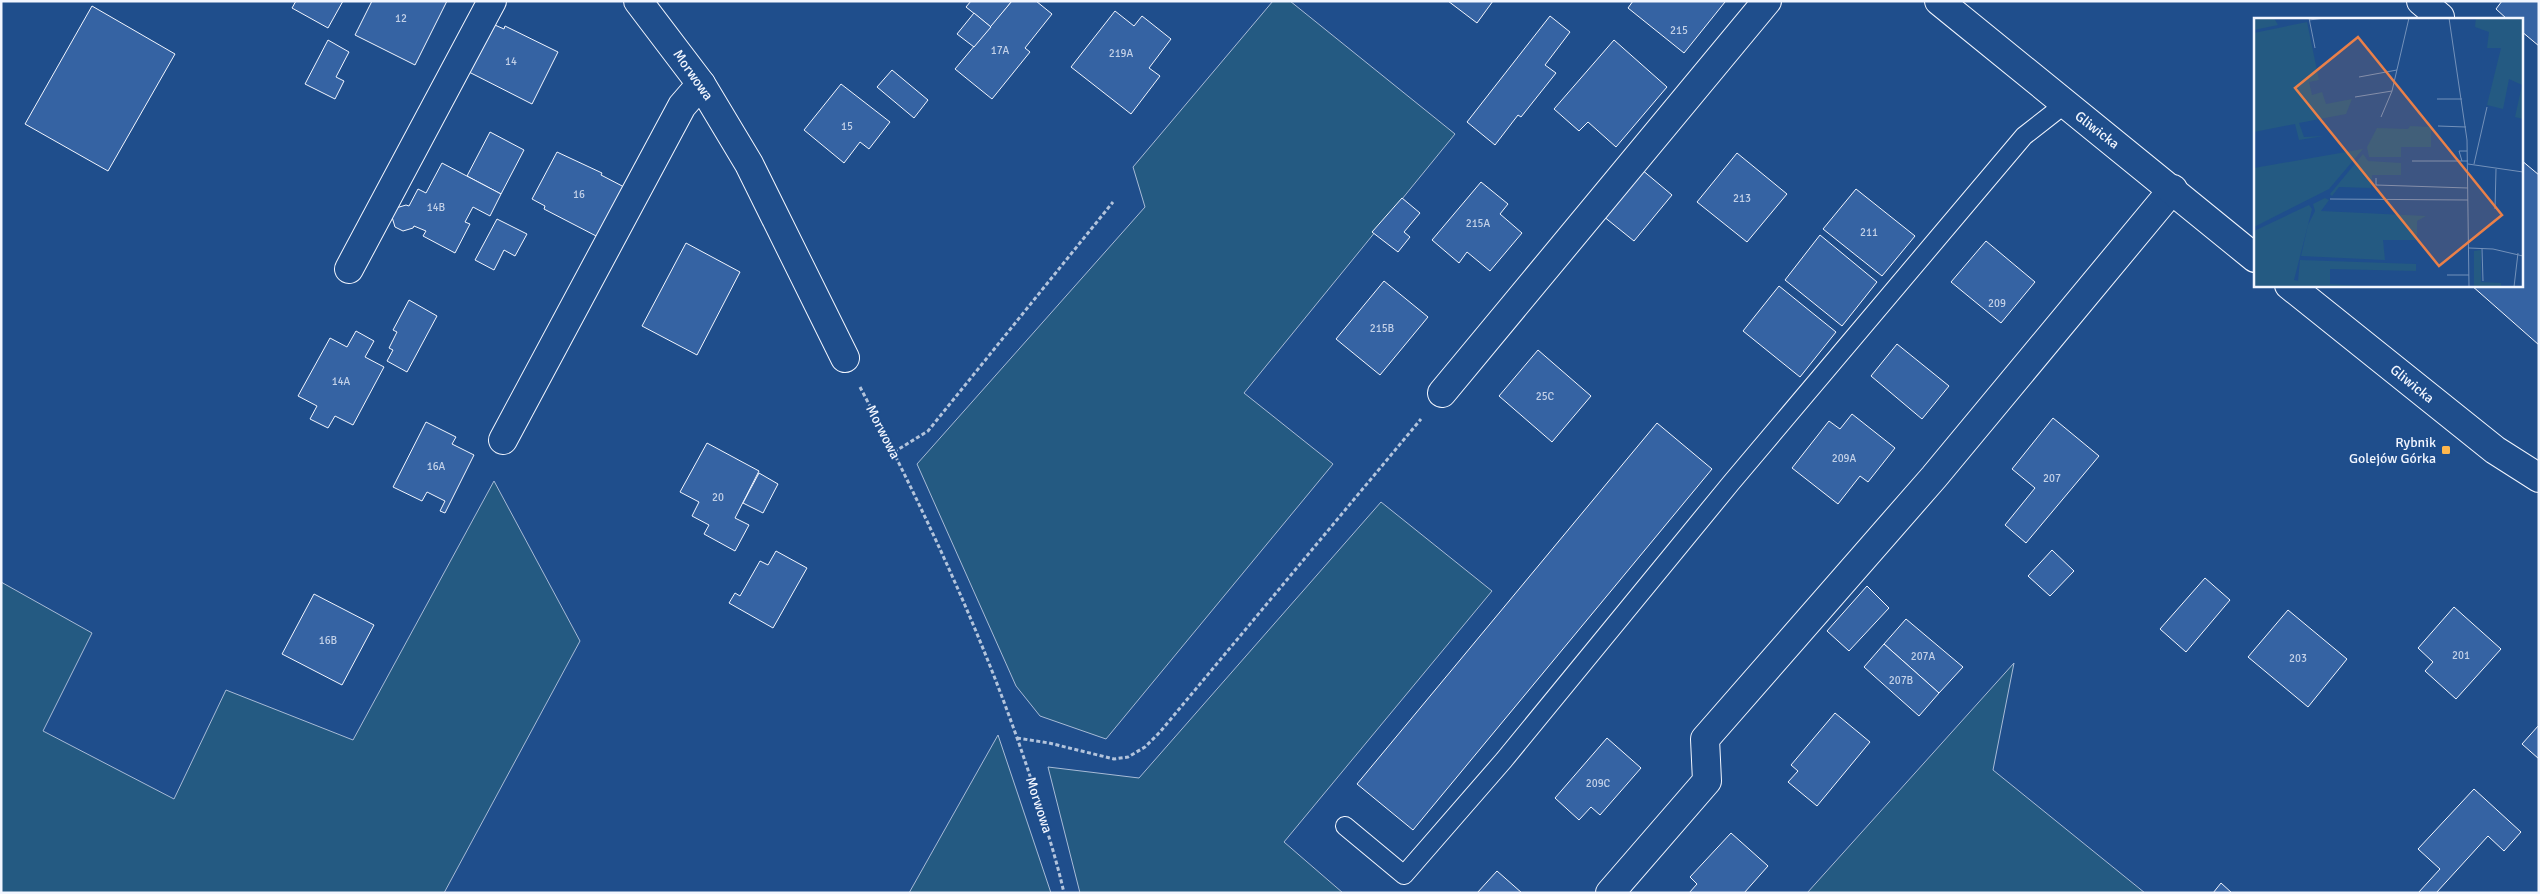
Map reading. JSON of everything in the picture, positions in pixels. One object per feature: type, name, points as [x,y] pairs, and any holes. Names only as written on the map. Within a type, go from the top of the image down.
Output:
[{"type":"street","points":[[349,269],[492,1]]},
{"type":"street","name":"Morwowa","points":[[638,1],[701,84],[749,164],[845,358]]},
{"type":"street","points":[[1442,393],[1767,1]]},
{"type":"street","name":"Gliwicka","points":[[1939,1],[2064,104],[2173,189],[2254,257]]},
{"type":"street","points":[[503,440],[682,106],[701,84]]},
{"type":"street","points":[[1610,893],[1707,781],[1705,739],[1934,477],[2173,189]]},
{"type":"street","name":"Gliwicka","points":[[2290,286],[2495,450],[2539,478]]},
{"type":"lane","points":[[1345,826],[1404,875],[1504,760],[1731,483],[2024,136],[2064,104]]},
{"type":"path","points":[[894,452],[928,431],[1113,202]]},
{"type":"path","name":"Morwowa","points":[[845,358],[894,452],[990,662],[1057,859],[1064,893]]},
{"type":"path","points":[[1017,738],[1049,743],[1114,759],[1128,757],[1145,747],[1167,724],[1423,417]]},
{"type":"shaded area","points":[[1273,1],[1290,1],[1455,134],[1244,393],[1333,464],[1106,739],[1040,716],[1016,686],[917,464],[1145,207],[1133,167]]},
{"type":"shaded area","points":[[494,481],[580,641],[444,893],[1,893],[1,582],[92,633],[43,731],[174,799],[226,690],[353,740]]},
{"type":"shaded area","points":[[1381,502],[1492,591],[1284,842],[1343,893],[1080,893],[1048,767],[1139,778]]},
{"type":"shaded area","points":[[2014,663],[1993,770],[2145,893],[1807,893]]},
{"type":"shaded area","points":[[998,735],[1051,893],[909,893]]},
{"type":"building","points":[[296,1],[343,1],[328,28],[292,8]]},
{"type":"building","points":[[372,1],[447,1],[415,65],[355,35]]},
{"type":"building","points":[[971,1],[1012,1],[991,27],[966,7]]},
{"type":"building","points":[[1012,1],[1036,1],[1052,14],[1025,48],[1030,52],[992,99],[955,69]]},
{"type":"building","points":[[1448,1],[1493,1],[1477,23]]},
{"type":"building","points":[[1633,1],[1725,2],[1684,53],[1628,8]]},
{"type":"building","points":[[2502,1],[2539,1],[2539,46],[2522,32],[2522,18],[2506,18],[2496,9]]},
{"type":"building","points":[[92,6],[175,54],[108,171],[25,124]]},
{"type":"building","points":[[1115,11],[1134,26],[1142,16],[1171,39],[1149,68],[1160,76],[1131,114],[1071,67]]},
{"type":"building","points":[[974,13],[991,27],[974,47],[957,34]]},
{"type":"building","points":[[1550,16],[1570,32],[1545,65],[1556,73],[1521,117],[1518,115],[1495,145],[1467,122]]},
{"type":"building","points":[[488,22],[504,29],[505,26],[558,52],[532,104],[465,70]]},
{"type":"building","points":[[328,40],[349,52],[336,77],[344,81],[335,99],[305,84]]},
{"type":"building","points":[[1614,40],[1667,87],[1616,147],[1588,122],[1579,131],[1554,109]]},
{"type":"building","points":[[892,70],[928,100],[914,118],[877,87]]},
{"type":"building","points":[[841,84],[890,122],[869,149],[860,142],[844,163],[804,130]]},
{"type":"building","points":[[490,132],[524,150],[501,194],[467,176]]},
{"type":"building","points":[[557,152],[602,173],[601,175],[626,188],[600,238],[544,209],[545,206],[532,199]]},
{"type":"building","points":[[1737,153],[1787,194],[1747,242],[1697,202]]},
{"type":"building","points":[[2522,161],[2539,175],[2539,345],[2472,286],[2522,286]]},
{"type":"building","points":[[442,163],[501,194],[490,216],[473,207],[465,222],[470,224],[455,253],[423,236],[426,231],[414,226],[403,231],[395,227],[392,217],[396,208],[409,206],[418,189],[426,193]]},
{"type":"building","points":[[1641,169],[1672,195],[1634,241],[1603,216]]},
{"type":"building","points":[[1481,182],[1508,204],[1500,214],[1522,233],[1490,271],[1467,252],[1459,263],[1432,240]]},
{"type":"building","points":[[1856,189],[1915,236],[1882,276],[1823,229]]},
{"type":"building","points":[[1402,198],[1420,213],[1404,232],[1410,237],[1398,252],[1372,232]]},
{"type":"building","points":[[497,219],[527,234],[515,256],[504,250],[494,270],[475,260]]},
{"type":"building","points":[[1820,235],[1877,282],[1842,326],[1785,280]]},
{"type":"building","points":[[1986,241],[2035,282],[2001,323],[1951,282]]},
{"type":"building","points":[[686,243],[740,272],[697,355],[642,326]]},
{"type":"building","points":[[1384,281],[1428,317],[1380,375],[1336,339]]},
{"type":"building","points":[[1779,286],[1836,332],[1800,377],[1743,331]]},
{"type":"building","points":[[409,300],[437,316],[407,372],[387,361],[393,350],[389,348],[397,332],[393,330]]},
{"type":"building","points":[[356,331],[374,341],[365,357],[384,367],[353,425],[335,416],[328,428],[310,419],[317,406],[298,396],[330,338],[347,347]]},
{"type":"building","points":[[1897,344],[1949,386],[1922,419],[1871,376]]},
{"type":"building","points":[[1538,350],[1591,396],[1552,442],[1499,396]]},
{"type":"building","points":[[1852,414],[1895,448],[1868,482],[1860,476],[1838,504],[1792,468],[1829,421],[1840,429]]},
{"type":"building","points":[[2053,418],[2099,456],[2026,543],[2005,525],[2035,488],[2012,469]]},
{"type":"building","points":[[426,422],[456,437],[452,444],[474,455],[445,513],[440,511],[445,501],[427,492],[422,501],[393,487]]},
{"type":"building","points":[[1657,423],[1712,469],[1413,830],[1357,784]]},
{"type":"building","points":[[707,443],[759,471],[735,518],[749,525],[735,551],[704,534],[709,525],[692,516],[699,502],[680,492]]},
{"type":"building","points":[[759,473],[778,484],[763,513],[743,503]]},
{"type":"building","points":[[2052,550],[2074,571],[2050,596],[2028,576]]},
{"type":"building","points":[[776,551],[807,568],[773,628],[729,603],[735,593],[740,596],[760,561],[768,565]]},
{"type":"building","points":[[2205,578],[2230,600],[2186,652],[2160,629]]},
{"type":"building","points":[[1867,586],[1889,608],[1849,651],[1827,631]]},
{"type":"building","points":[[314,594],[374,625],[342,685],[282,654]]},
{"type":"building","points":[[2454,607],[2501,649],[2456,699],[2425,671],[2433,662],[2418,648]]},
{"type":"building","points":[[2288,610],[2347,659],[2308,707],[2248,657]]},
{"type":"building","points":[[1906,619],[1963,667],[1939,693],[1884,644]]},
{"type":"building","points":[[1884,644],[1939,693],[1919,716],[1864,667]]},
{"type":"building","points":[[1835,713],[1870,742],[1817,806],[1788,782],[1798,771],[1791,765]]},
{"type":"building","points":[[2539,725],[2539,759],[2522,744]]},
{"type":"building","points":[[1607,738],[1641,768],[1600,815],[1591,807],[1579,820],[1555,798]]},
{"type":"building","points":[[2474,789],[2521,832],[2504,851],[2488,836],[2436,893],[2418,893],[2440,869],[2418,849]]},
{"type":"building","points":[[1731,833],[1768,866],[1744,893],[1689,893],[1697,884],[1690,877]]},
{"type":"building","points":[[1497,871],[1522,893],[1477,893]]},
{"type":"building","points":[[2221,883],[2232,893],[2213,893]]},
{"type":"place","name":"Rybnik Golejów Górka","points":[[2446,450]]}]
